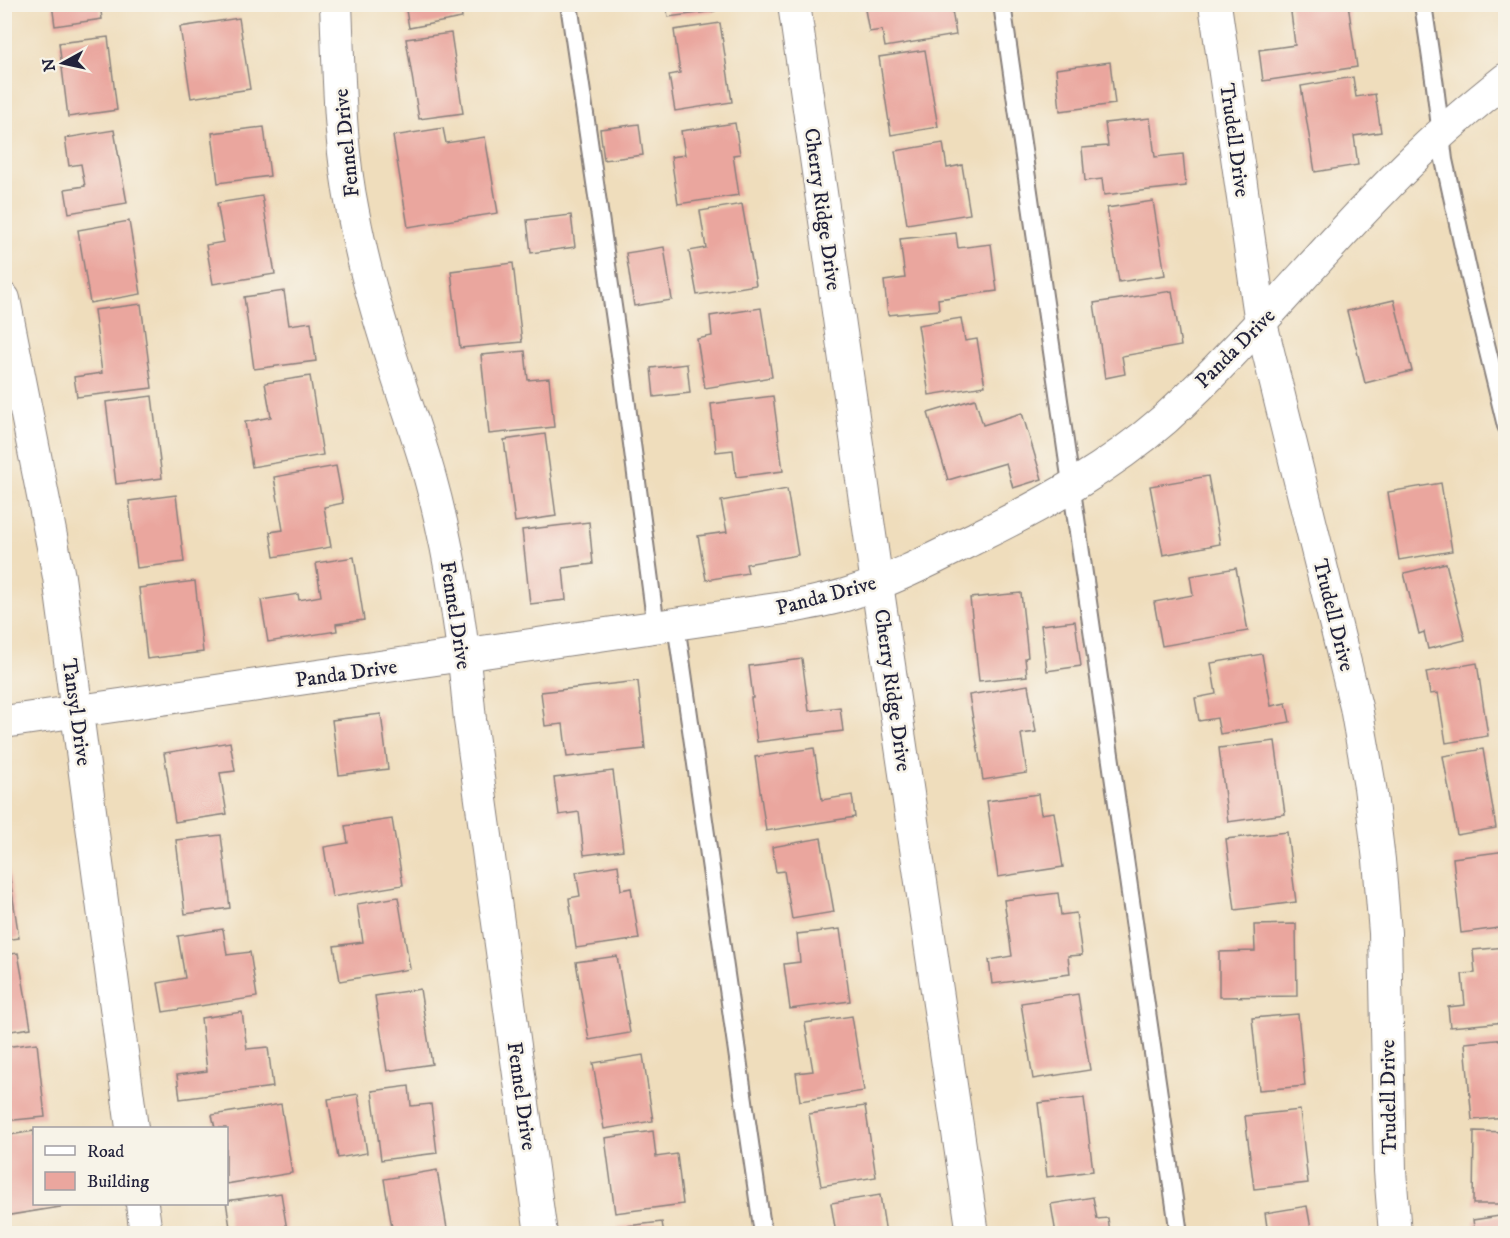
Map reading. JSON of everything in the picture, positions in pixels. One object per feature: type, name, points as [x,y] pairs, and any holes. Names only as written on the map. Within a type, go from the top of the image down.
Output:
[{"type":"street","name":"Fennel Drive","points":[[336,4],[342,136],[353,212],[387,345],[430,478],[451,567],[541,1233]]},
{"type":"street","name":"Cherry Ridge Drive","points":[[794,4],[972,1233]]},
{"type":"street","name":"Trudell Drive","points":[[1215,4],[1261,323],[1351,686],[1370,787],[1385,933],[1390,1171],[1395,1233]]},
{"type":"street","name":"Panda Drive","points":[[4,722],[791,607],[847,594],[877,584],[1006,523],[1071,487],[1164,419],[1261,323],[1350,225],[1419,154],[1470,107],[1506,79]]},
{"type":"street","name":"Tansyl Drive","points":[[4,299],[58,577],[132,1127]]},
{"type":"street","points":[[142,1205],[146,1233]]},
{"type":"lane","points":[[569,4],[623,375],[666,626],[763,1233]]},
{"type":"lane","points":[[1002,4],[1179,1233]]},
{"type":"lane","points":[[1423,4],[1446,172],[1506,426]]},
{"type":"building","points":[[52,4],[100,4],[102,19],[55,26]]},
{"type":"building","points":[[405,4],[460,4],[462,18],[409,28]]},
{"type":"building","points":[[666,4],[714,4],[715,11],[668,17]]},
{"type":"building","points":[[864,4],[951,4],[956,35],[885,47],[882,30],[869,32]]},
{"type":"building","points":[[1290,4],[1348,4],[1357,67],[1263,81],[1259,50],[1295,45]]},
{"type":"building","points":[[1473,4],[1495,4],[1495,7],[1474,9]]},
{"type":"building","points":[[239,18],[250,89],[191,98],[180,27]]},
{"type":"building","points":[[720,23],[732,102],[675,111],[669,75],[680,73],[674,30]]},
{"type":"building","points":[[451,33],[463,113],[419,119],[406,39]]},
{"type":"building","points":[[108,37],[117,110],[68,117],[59,43]]},
{"type":"building","points":[[925,50],[938,127],[891,135],[879,57]]},
{"type":"building","points":[[1110,62],[1115,104],[1060,111],[1056,69]]},
{"type":"building","points":[[1353,77],[1356,97],[1375,94],[1381,132],[1354,136],[1358,165],[1315,172],[1301,86]]},
{"type":"building","points":[[1150,118],[1155,157],[1183,154],[1186,186],[1104,195],[1102,179],[1085,181],[1082,148],[1108,146],[1105,123]]},
{"type":"building","points":[[735,123],[740,154],[733,155],[739,195],[678,204],[671,157],[685,155],[681,131]]},
{"type":"building","points":[[639,124],[643,155],[604,160],[600,129]]},
{"type":"building","points":[[264,127],[270,176],[218,183],[212,133]]},
{"type":"building","points":[[443,128],[446,143],[485,137],[498,213],[408,227],[393,136]]},
{"type":"building","points":[[114,130],[127,203],[69,213],[65,189],[85,186],[81,164],[69,166],[65,138]]},
{"type":"building","points":[[943,143],[947,168],[962,165],[970,214],[907,224],[895,151]]},
{"type":"building","points":[[262,196],[275,274],[213,284],[206,245],[224,242],[217,203]]},
{"type":"building","points":[[1153,201],[1165,275],[1119,282],[1107,208]]},
{"type":"building","points":[[742,204],[756,285],[697,295],[689,251],[706,248],[700,211]]},
{"type":"building","points":[[571,215],[575,247],[531,253],[527,220]]},
{"type":"building","points":[[129,221],[141,294],[90,303],[78,230]]},
{"type":"building","points":[[956,233],[958,248],[991,244],[997,291],[938,299],[939,310],[888,315],[884,281],[905,278],[900,239]]},
{"type":"building","points":[[664,247],[672,300],[634,306],[626,253]]},
{"type":"building","points":[[513,263],[522,342],[460,348],[451,271]]},
{"type":"building","points":[[284,291],[289,325],[311,322],[316,361],[254,369],[244,297]]},
{"type":"building","points":[[1172,291],[1181,346],[1122,356],[1125,374],[1105,378],[1094,303]]},
{"type":"building","points":[[1394,300],[1412,371],[1365,383],[1347,311]]},
{"type":"building","points":[[141,304],[152,388],[77,397],[74,377],[102,373],[94,310]]},
{"type":"building","points":[[761,308],[772,377],[705,388],[697,339],[712,336],[710,316]]},
{"type":"building","points":[[961,318],[965,341],[977,339],[985,386],[929,395],[918,325]]},
{"type":"building","points":[[525,351],[528,380],[549,378],[554,427],[489,434],[481,355]]},
{"type":"building","points":[[687,364],[690,393],[654,397],[651,368]]},
{"type":"building","points":[[310,376],[323,455],[252,467],[245,422],[271,417],[265,383]]},
{"type":"building","points":[[152,396],[162,478],[116,484],[106,402]]},
{"type":"building","points":[[773,396],[783,471],[736,477],[733,450],[716,452],[711,404]]},
{"type":"building","points":[[975,399],[983,425],[1022,413],[1042,479],[1013,488],[1006,463],[948,480],[928,413]]},
{"type":"building","points":[[545,434],[556,516],[515,522],[504,440]]},
{"type":"building","points":[[336,466],[343,503],[324,507],[331,547],[274,557],[270,532],[283,530],[274,477]]},
{"type":"building","points":[[1208,476],[1220,544],[1163,555],[1150,486]]},
{"type":"building","points":[[1441,483],[1452,551],[1399,560],[1388,492]]},
{"type":"building","points":[[787,489],[798,555],[746,564],[748,573],[706,580],[698,536],[727,532],[721,501]]},
{"type":"building","points":[[176,495],[184,562],[137,568],[129,501]]},
{"type":"building","points":[[589,522],[593,564],[563,568],[566,600],[530,604],[522,530]]},
{"type":"building","points":[[354,557],[364,620],[336,624],[337,631],[268,642],[261,600],[298,594],[299,600],[321,596],[316,563]]},
{"type":"building","points":[[1446,563],[1465,640],[1428,649],[1424,632],[1419,634],[1404,573]]},
{"type":"building","points":[[1236,568],[1248,631],[1162,646],[1154,602],[1193,595],[1190,576]]},
{"type":"building","points":[[195,581],[203,652],[147,659],[139,588]]},
{"type":"building","points":[[1021,593],[1028,657],[1025,658],[1027,676],[979,681],[970,598]]},
{"type":"building","points":[[1075,621],[1081,666],[1047,671],[1041,625]]},
{"type":"building","points":[[1262,654],[1271,706],[1286,703],[1290,722],[1220,734],[1217,718],[1199,721],[1195,698],[1216,694],[1211,663]]},
{"type":"building","points":[[802,659],[809,711],[840,707],[843,731],[757,742],[749,666]]},
{"type":"building","points":[[1477,663],[1488,736],[1446,743],[1438,693],[1430,694],[1426,672]]},
{"type":"building","points":[[638,681],[645,749],[567,757],[563,724],[545,726],[541,692]]},
{"type":"building","points":[[1028,685],[1036,732],[1021,734],[1027,773],[983,780],[969,695]]},
{"type":"building","points":[[381,714],[388,769],[339,775],[332,720]]},
{"type":"building","points":[[1275,741],[1285,814],[1228,822],[1219,748]]},
{"type":"building","points":[[230,742],[235,771],[220,773],[227,814],[175,822],[164,753]]},
{"type":"building","points":[[814,748],[822,800],[852,795],[855,817],[766,831],[755,757]]},
{"type":"building","points":[[1483,749],[1496,828],[1457,835],[1443,756]]},
{"type":"building","points":[[613,771],[623,850],[584,855],[579,812],[559,815],[554,778]]},
{"type":"building","points":[[1038,794],[1041,814],[1054,812],[1063,867],[998,877],[987,801]]},
{"type":"building","points":[[392,819],[403,885],[332,897],[324,847],[348,843],[345,826]]},
{"type":"building","points":[[4,832],[6,832],[8,849],[4,850]]},
{"type":"building","points":[[1287,832],[1296,902],[1235,910],[1226,839]]},
{"type":"building","points":[[221,835],[230,908],[185,914],[176,840]]},
{"type":"building","points":[[821,838],[834,912],[792,919],[784,871],[776,872],[772,847]]},
{"type":"building","points":[[1506,851],[1506,927],[1461,933],[1453,858]]},
{"type":"building","points":[[618,865],[621,890],[631,888],[639,939],[576,948],[569,898],[580,896],[576,872]]},
{"type":"building","points":[[4,866],[8,866],[19,938],[4,940]]},
{"type":"building","points":[[1058,893],[1061,915],[1076,913],[1082,955],[1068,956],[1070,974],[992,984],[989,960],[1012,956],[1004,900]]},
{"type":"building","points":[[398,897],[410,969],[340,981],[334,946],[363,942],[357,904]]},
{"type":"building","points":[[1296,924],[1297,996],[1219,997],[1219,952],[1255,951],[1254,925]]},
{"type":"building","points":[[223,929],[227,955],[250,952],[257,997],[163,1012],[158,983],[185,978],[178,936]]},
{"type":"building","points":[[840,929],[850,1001],[790,1009],[784,964],[800,962],[797,934]]},
{"type":"building","points":[[1506,947],[1506,1022],[1450,1027],[1448,1007],[1465,1005],[1462,974],[1475,973],[1473,950]]},
{"type":"building","points":[[18,953],[31,1028],[4,1032],[4,955]]},
{"type":"building","points":[[617,956],[630,1033],[589,1040],[576,962]]},
{"type":"building","points":[[420,989],[432,1064],[387,1071],[375,996]]},
{"type":"building","points":[[1078,994],[1090,1070],[1033,1079],[1021,1003]]},
{"type":"building","points":[[242,1012],[247,1049],[268,1047],[273,1087],[180,1099],[177,1075],[207,1071],[201,1018]]},
{"type":"building","points":[[1298,1014],[1305,1086],[1259,1090],[1252,1018]]},
{"type":"building","points":[[852,1016],[864,1091],[800,1101],[796,1073],[813,1071],[805,1023]]},
{"type":"building","points":[[1506,1039],[1506,1117],[1472,1120],[1465,1043]]},
{"type":"building","points":[[37,1043],[45,1117],[4,1121],[4,1047]]},
{"type":"building","points":[[643,1055],[653,1121],[604,1129],[593,1063]]},
{"type":"building","points":[[409,1086],[411,1106],[431,1104],[437,1153],[381,1160],[372,1091]]},
{"type":"building","points":[[358,1094],[367,1153],[338,1158],[328,1099]]},
{"type":"building","points":[[1084,1098],[1093,1171],[1047,1177],[1038,1103]]},
{"type":"building","points":[[281,1104],[292,1173],[228,1184],[228,1127],[215,1127],[212,1115]]},
{"type":"building","points":[[865,1106],[876,1177],[821,1186],[809,1114]]},
{"type":"building","points":[[1300,1110],[1308,1183],[1254,1189],[1245,1116]]},
{"type":"building","points":[[33,1131],[33,1205],[72,1205],[4,1216],[4,1136]]},
{"type":"building","points":[[653,1131],[656,1157],[677,1154],[683,1204],[615,1213],[605,1138]]},
{"type":"building","points":[[1474,1131],[1506,1132],[1506,1204],[1473,1204]]},
{"type":"building","points":[[437,1170],[448,1234],[393,1234],[384,1179]]},
{"type":"building","points":[[281,1193],[287,1230],[270,1232],[270,1234],[231,1234],[228,1201]]},
{"type":"building","points":[[880,1195],[886,1234],[836,1234],[831,1203]]},
{"type":"building","points":[[1093,1197],[1097,1219],[1108,1218],[1110,1234],[1056,1234],[1051,1204]]},
{"type":"building","points":[[1307,1206],[1312,1234],[1268,1234],[1265,1213]]},
{"type":"building","points":[[1506,1215],[1506,1234],[1475,1234],[1473,1220]]},
{"type":"building","points":[[662,1222],[664,1234],[619,1234],[618,1227]]}]
